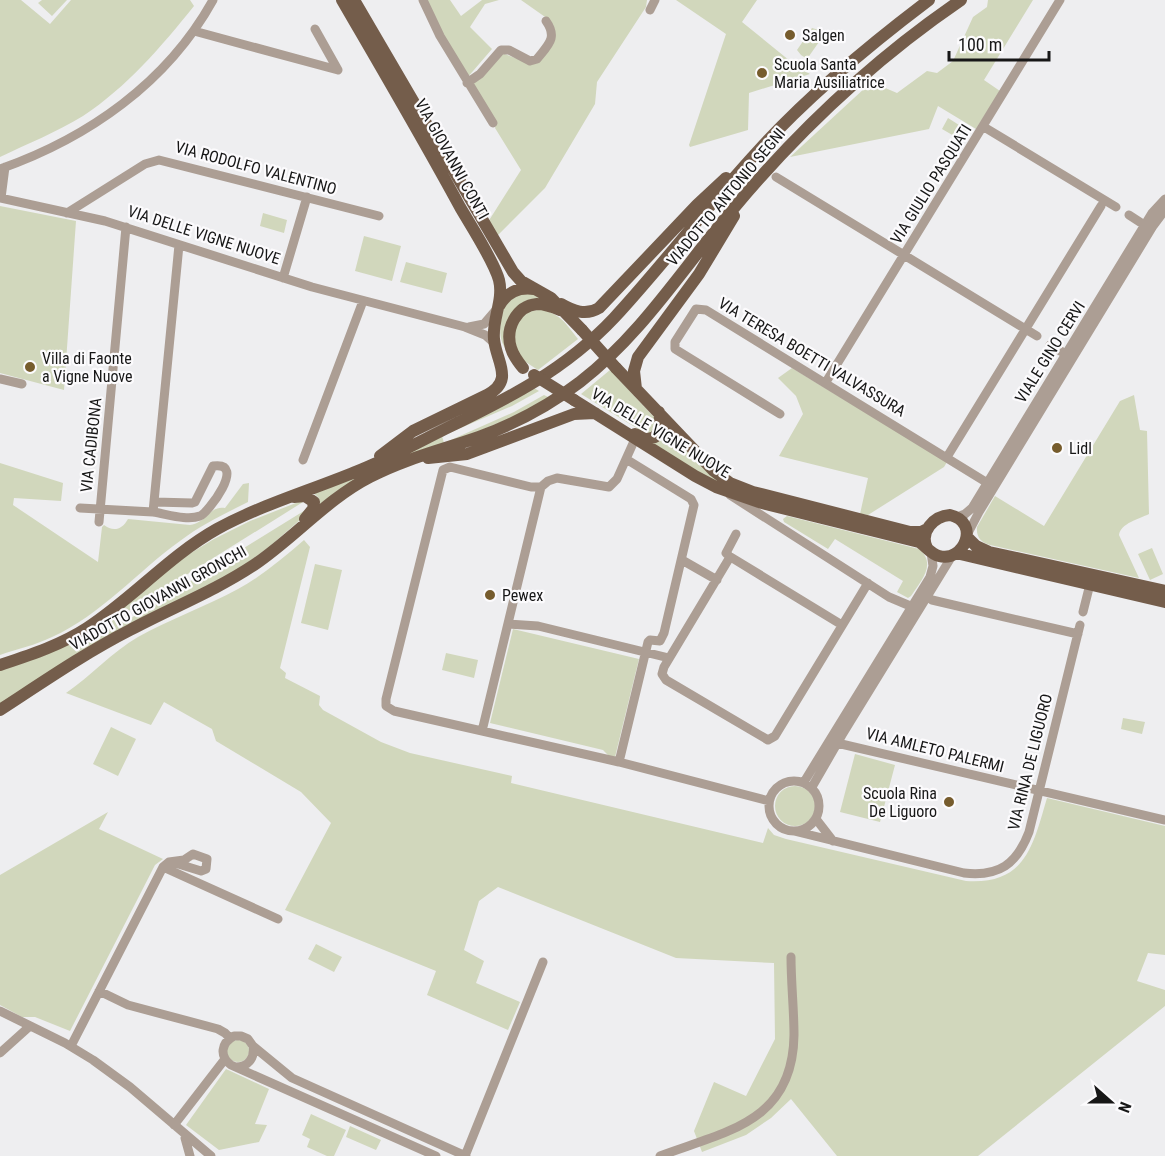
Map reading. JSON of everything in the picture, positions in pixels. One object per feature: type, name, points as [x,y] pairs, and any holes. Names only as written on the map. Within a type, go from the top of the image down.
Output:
[{"type":"main road","name":"VIA GIOVANNI CONTI","points":[[342,0],[496,272],[500,292],[493,327],[494,343],[502,372],[501,382],[497,389],[413,431],[365,468]]},
{"type":"main road","name":"VIA GIOVANNI CONTI","points":[[354,0],[509,267],[521,280],[551,298],[564,312]]},
{"type":"main road","name":"VIADOTTO ANTONIO SEGNI","points":[[561,365],[594,338],[621,310],[757,152],[803,105],[843,69],[929,0]]},
{"type":"main road","name":"VIADOTTO ANTONIO SEGNI","points":[[583,380],[648,316],[754,184],[806,129],[912,35],[961,0]]},
{"type":"main road","points":[[551,298],[577,311],[590,312],[599,308],[702,200],[757,152]]},
{"type":"main road","points":[[636,389],[634,370],[638,357],[699,274],[754,184]]},
{"type":"main road","points":[[496,310],[511,292],[522,288],[538,290]]},
{"type":"main road","points":[[528,371],[513,353],[509,342],[510,330],[515,318],[525,308],[536,304],[550,306],[564,312]]},
{"type":"main road","name":"VIA DELLE VIGNE NUOVE","points":[[564,312],[719,476],[736,486],[753,492],[910,532],[921,532],[927,529]]},
{"type":"main road","name":"VIA DELLE VIGNE NUOVE","points":[[494,343],[508,359],[703,481],[762,503],[920,542],[929,550]]},
{"type":"main road","name":"VIADOTTO GIOVANNI GRONCHI","points":[[0,665],[54,646],[81,632],[108,613],[186,548],[226,524],[268,505],[365,468],[508,398],[561,365]]},
{"type":"main road","name":"VIADOTTO GIOVANNI GRONCHI","points":[[0,710],[111,640],[232,579],[284,543],[350,489],[412,459],[499,429],[543,406],[583,380]]},
{"type":"main road","points":[[611,423],[650,439],[660,430],[661,420],[658,411]]},
{"type":"main road","points":[[412,459],[467,454],[573,414],[595,413]]},
{"type":"main road","points":[[268,505],[300,496],[309,498],[314,503],[311,513],[284,543]]},
{"type":"main road","points":[[1165,591],[989,552],[976,546],[968,535],[964,523],[950,515],[941,516],[927,529],[924,539],[929,550],[941,557],[954,555],[1165,602]]},
{"type":"main road","points":[[954,555],[962,548],[968,535]]},
{"type":"street","points":[[1,198],[2,168],[43,152],[120,107],[160,71],[194,31],[213,0]]},
{"type":"street","points":[[423,0],[432,23],[493,123]]},
{"type":"street","points":[[650,10],[655,0]]},
{"type":"street","name":"VIA GIULIO PASQUATI","points":[[826,382],[1060,0]]},
{"type":"street","points":[[467,83],[478,76],[501,50],[509,50],[530,61],[537,59],[552,36],[552,30],[546,21]]},
{"type":"street","points":[[194,31],[338,70],[315,29]]},
{"type":"street","points":[[984,127],[1116,207]]},
{"type":"street","name":"VIA RODOLFO VALENTINO","points":[[67,213],[145,164],[156,160],[167,160],[379,216]]},
{"type":"street","points":[[776,177],[1037,336]]},
{"type":"street","points":[[283,278],[307,197]]},
{"type":"street","name":"VIA DELLE VIGNE NUOVE","points":[[1,198],[126,227],[283,278],[465,327],[485,335],[494,343]]},
{"type":"street","name":"VIALE GINO CERVI","points":[[968,535],[991,485],[1148,227],[1155,209],[1165,199]]},
{"type":"street","points":[[947,457],[1101,206]]},
{"type":"street","name":"VIALE GINO CERVI","points":[[1148,227],[1165,210]]},
{"type":"street","points":[[1129,215],[1148,227]]},
{"type":"street","name":"VIA CADIBONA","points":[[99,522],[126,227]]},
{"type":"street","points":[[153,512],[179,245]]},
{"type":"street","points":[[303,460],[363,301]]},
{"type":"street","name":"VIA TERESA BOETTI VALVASSURA","points":[[780,414],[675,349],[675,342],[696,309],[706,310],[991,485]]},
{"type":"street","points":[[465,327],[484,324],[496,310]]},
{"type":"street","points":[[1050,345],[1069,357]]},
{"type":"street","points":[[0,378],[22,384]]},
{"type":"street","points":[[635,439],[617,479],[609,487],[555,478],[541,487],[531,487],[453,467],[445,468],[441,474],[386,706],[393,710],[619,762],[770,801]]},
{"type":"street","points":[[619,762],[645,651],[649,640],[658,641],[663,636],[694,508],[691,499],[626,459]]},
{"type":"street","points":[[80,508],[202,516],[227,479],[227,469],[221,465],[213,466],[198,498],[193,503],[155,502]]},
{"type":"street","name":"VIALE GINO CERVI","points":[[957,517],[970,510],[991,485]]},
{"type":"street","points":[[482,731],[541,487]]},
{"type":"street","points":[[723,490],[894,600],[915,608]]},
{"type":"street","points":[[736,534],[726,553],[730,557],[842,626]]},
{"type":"street","points":[[808,785],[837,742],[915,608],[932,572],[929,550]]},
{"type":"street","points":[[808,785],[905,618],[954,555]]},
{"type":"street","points":[[730,557],[669,658],[662,674],[666,680],[764,739],[770,740],[775,736],[868,583]]},
{"type":"street","points":[[682,560],[717,580]]},
{"type":"street","points":[[1083,612],[1090,584]]},
{"type":"street","points":[[894,600],[905,618]]},
{"type":"street","name":"VIA RINA DE LIGUORO","points":[[794,831],[964,873],[990,872],[1011,862],[1022,848],[1029,832],[1079,630],[932,600]]},
{"type":"street","points":[[508,624],[538,626],[669,658]]},
{"type":"street","name":"VIA AMLETO PALERMI","points":[[837,742],[1165,820]]},
{"type":"street","points":[[797,780],[808,785],[819,798],[820,805],[816,819],[803,830],[794,831],[780,827],[771,815],[772,794],[782,783],[797,780]]},
{"type":"street","points":[[816,819],[833,841]]},
{"type":"street","points":[[70,1046],[163,867],[172,862],[186,860],[193,854],[212,859],[207,868],[201,872]]},
{"type":"street","points":[[172,862],[213,876]]},
{"type":"street","points":[[163,867],[278,920]]},
{"type":"street","points":[[660,1156],[752,1120],[781,1090],[793,1053],[790,957]]},
{"type":"street","points":[[436,1156],[229,1064],[225,1059],[223,1048],[230,1038],[243,1037],[292,1078],[465,1156],[543,962]]},
{"type":"street","points":[[99,991],[134,1006],[218,1029],[230,1038]]},
{"type":"street","points":[[0,1011],[70,1046],[123,1082],[208,1155]]},
{"type":"street","points":[[0,1053],[30,1026]]},
{"type":"street","points":[[236,1067],[250,1061],[254,1053],[253,1046]]},
{"type":"street","points":[[174,1125],[225,1059]]},
{"type":"street","points":[[174,1125],[185,1138],[208,1155]]},
{"type":"street","points":[[185,1138],[190,1156]]},
{"type":"green space","points":[[0,0],[21,0],[50,24],[71,0],[190,0],[194,6],[143,66],[99,105],[63,127],[0,157]]},
{"type":"green space","points":[[42,0],[67,0],[52,16],[38,3]]},
{"type":"green space","points":[[426,0],[450,0],[461,16],[482,0],[499,0],[485,4],[470,27],[492,49],[467,78],[448,45]]},
{"type":"green space","points":[[521,0],[647,0],[646,7],[597,82],[595,104],[545,188],[496,237],[488,222],[521,170],[471,84],[502,53],[531,64],[552,43],[548,19]]},
{"type":"green space","points":[[676,0],[757,0],[742,22],[795,65],[810,74],[749,93],[748,130],[690,147],[726,34]]},
{"type":"green space","points":[[988,0],[1033,0],[984,80],[1000,91],[976,129],[938,106],[929,129],[790,157],[866,87],[883,87],[897,93],[927,71],[937,73],[953,61],[973,17],[987,7]]},
{"type":"green space","points":[[812,28],[826,32],[807,59],[797,50]]},
{"type":"green space","points":[[948,118],[967,130],[961,140],[942,129]]},
{"type":"green space","points":[[0,206],[76,221],[64,390],[0,373]]},
{"type":"green space","points":[[263,213],[287,220],[284,233],[260,226]]},
{"type":"green space","points":[[364,236],[401,246],[392,281],[355,271]]},
{"type":"green space","points":[[406,262],[447,273],[442,293],[400,282]]},
{"type":"green space","points":[[519,293],[533,294],[545,301],[520,308],[509,354],[502,342],[501,319],[504,306]]},
{"type":"green space","points":[[541,309],[559,317],[578,339],[538,370],[518,357],[511,336],[524,313]]},
{"type":"green space","points":[[792,368],[947,462],[944,467],[868,515],[860,514],[868,478],[779,456],[803,414],[796,396],[778,378]]},
{"type":"green space","points":[[610,370],[658,422],[652,434],[643,432],[581,394]]},
{"type":"green space","points":[[534,388],[539,391],[512,406],[442,436],[444,443],[514,412],[544,395],[550,398],[523,413],[452,442],[321,506],[318,497],[312,492]]},
{"type":"green space","points":[[1134,395],[1140,430],[1147,431],[1149,514],[1127,524],[1119,535],[1139,578],[990,545],[980,539],[977,527],[995,496],[1044,526],[1120,401]]},
{"type":"green space","points":[[666,428],[725,487],[649,444]]},
{"type":"green space","points":[[0,463],[63,483],[61,501],[14,498],[13,505],[98,562],[104,525],[117,529],[123,526],[128,519],[190,525],[201,521],[216,509],[225,508],[243,484],[249,483],[248,502],[188,535],[103,605],[70,628],[40,642],[0,655]]},
{"type":"green space","points":[[303,502],[127,612],[131,618],[307,509],[308,513],[269,547],[232,574],[0,704],[0,669],[37,657],[166,568],[214,539],[250,521]]},
{"type":"green space","points":[[787,516],[919,549],[927,561],[927,567],[919,584],[908,598],[897,592],[903,581],[835,539],[828,549],[784,522],[783,519]]},
{"type":"green space","points":[[304,540],[310,547],[280,668],[286,673],[285,678],[320,696],[319,705],[323,710],[381,742],[410,753],[512,776],[511,783],[763,843],[768,828],[774,835],[786,839],[966,881],[986,881],[1002,876],[1024,859],[1037,831],[1047,798],[1165,826],[1165,955],[1148,953],[1137,981],[1165,990],[1165,1006],[978,1156],[837,1156],[791,1099],[771,1118],[746,1135],[702,1152],[694,1131],[714,1082],[746,1096],[775,1039],[774,963],[676,958],[498,887],[479,901],[464,950],[484,961],[476,983],[520,1002],[508,1030],[427,995],[436,971],[285,910],[331,823],[301,792],[216,741],[212,729],[164,702],[151,725],[66,693],[128,643],[247,584]]},
{"type":"green space","points":[[1152,548],[1163,574],[1150,580],[1138,554]]},
{"type":"green space","points":[[315,564],[342,570],[328,630],[301,623]]},
{"type":"green space","points":[[513,629],[639,659],[615,757],[609,756],[603,750],[490,723]]},
{"type":"green space","points":[[446,653],[478,660],[474,678],[442,670]]},
{"type":"green space","points":[[1123,718],[1145,722],[1142,734],[1121,729]]},
{"type":"green space","points":[[111,727],[136,739],[118,776],[93,764]]},
{"type":"green space","points":[[855,754],[895,765],[880,822],[840,812]]},
{"type":"green space","points":[[795,786],[803,787],[809,792],[814,798],[814,814],[809,820],[803,825],[795,826],[787,825],[781,820],[776,814],[775,806],[776,798],[781,792],[787,787]]},
{"type":"green space","points":[[108,812],[99,829],[163,859],[155,865],[70,1031],[35,1017],[22,1017],[0,1005],[0,875]]},
{"type":"green space","points":[[316,944],[342,957],[334,972],[308,959]]},
{"type":"green space","points":[[234,1040],[242,1040],[249,1047],[249,1055],[242,1062],[234,1062],[227,1055],[227,1047]]},
{"type":"green space","points":[[226,1069],[269,1089],[255,1124],[267,1125],[259,1142],[219,1150],[186,1125]]},
{"type":"green space","points":[[311,1114],[346,1130],[334,1156],[327,1156],[307,1147],[310,1139],[302,1135]]},
{"type":"green space","points":[[350,1126],[381,1140],[376,1150],[346,1137]]},
{"type":"place","name":"Salgen","points":[[790,35]]},
{"type":"place","name":"Scuola Santa Maria Ausiliatrice","points":[[762,73]]},
{"type":"place","name":"Villa di Faonte a Vigne Nuove","points":[[30,367]]},
{"type":"place","name":"Lidl","points":[[1057,448]]},
{"type":"place","name":"Pewex","points":[[490,595]]},
{"type":"place","name":"Scuola Rina De Liguoro","points":[[949,802]]}]
